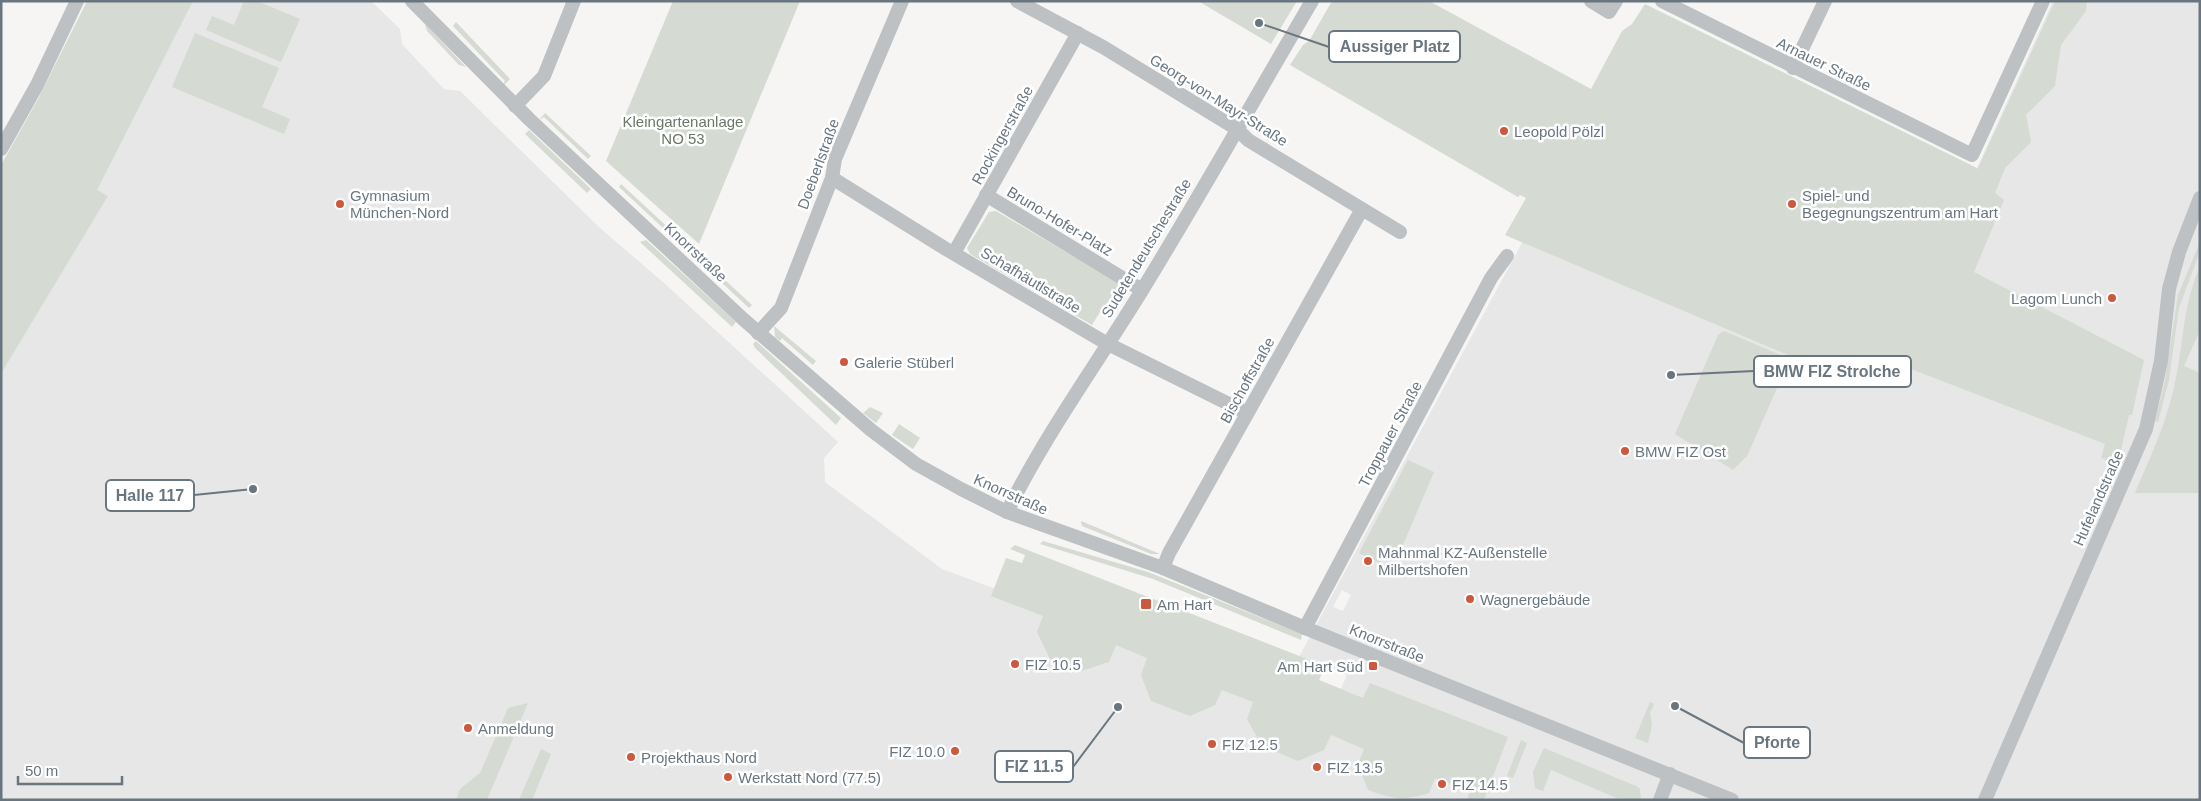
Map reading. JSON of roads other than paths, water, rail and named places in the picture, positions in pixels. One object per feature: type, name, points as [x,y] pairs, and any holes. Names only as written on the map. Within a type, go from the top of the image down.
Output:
[{"type":"street","points":[[1,149],[37,85],[77,1]]},
{"type":"street","name":"Knorrstraße","points":[[412,1],[515,106],[758,333],[901,454],[961,489],[1007,512],[1163,568],[1305,628],[1732,800]]},
{"type":"street","points":[[515,106],[544,76],[574,1]]},
{"type":"street","name":"Doeberlstraße","points":[[758,333],[781,308],[832,178],[835,159],[902,1]]},
{"type":"street","name":"Georg-von-Mayr-Straße","points":[[1017,1],[1078,33],[1237,129],[1248,140],[1400,232]]},
{"type":"street","name":"Sudetendeutschestraße","points":[[1007,512],[1027,473],[1106,343],[1142,290],[1312,1]]},
{"type":"street","points":[[1590,1],[1613,7]]},
{"type":"street","name":"Arnauer Straße","points":[[1662,1],[1792,68],[1972,155],[2043,1]]},
{"type":"street","points":[[1792,68],[1825,1]]},
{"type":"street","name":"Rockingerstraße","points":[[954,253],[1078,33]]},
{"type":"street","name":"Schafhäutlstraße","points":[[832,178],[1106,343],[1247,413]]},
{"type":"street","name":"Bruno-Hofer-Platz","points":[[986,195],[1142,290]]},
{"type":"street","name":"Hufelandstraße","points":[[1985,800],[2146,429],[2161,361],[2169,289],[2179,252],[2200,198]]},
{"type":"street","name":"Bischoffstraße","points":[[1163,568],[1169,553],[1362,209]]},
{"type":"street","name":"Troppauer Straße","points":[[1305,628],[1491,278],[1507,256]]},
{"type":"street","points":[[1660,800],[1670,774]]},
{"type":"place","name":"Aussiger Platz","points":[[1259,23]]},
{"type":"place","name":"Leopold Pölzl","points":[[1504,131]]},
{"type":"place","name":"Gymnasium München-Nord","points":[[340,204]]},
{"type":"place","name":"Spiel- und Begegnungszentrum am Hart","points":[[1792,204]]},
{"type":"place","name":"Lagom Lunch","points":[[2112,298]]},
{"type":"place","name":"Galerie Stüberl","points":[[844,362]]},
{"type":"place","name":"BMW FIZ Strolche","points":[[1671,375]]},
{"type":"place","name":"BMW FIZ Ost","points":[[1625,451]]},
{"type":"place","name":"Halle 117","points":[[253,489]]},
{"type":"place","name":"Mahnmal KZ-Außenstelle Milbertshofen","points":[[1368,561]]},
{"type":"place","name":"Wagnergebäude","points":[[1470,599]]},
{"type":"place","name":"Am Hart","points":[[1146,604]]},
{"type":"place","name":"FIZ 10.5","points":[[1015,664]]},
{"type":"place","name":"Am Hart Süd","points":[[1373,666]]},
{"type":"place","name":"Pforte","points":[[1675,706]]},
{"type":"place","name":"FIZ 11.5","points":[[1118,707]]},
{"type":"place","name":"Anmeldung","points":[[468,728]]},
{"type":"place","name":"FIZ 12.5","points":[[1212,744]]},
{"type":"place","name":"FIZ 10.0","points":[[955,751]]},
{"type":"place","name":"Projekthaus Nord","points":[[631,757]]},
{"type":"place","name":"FIZ 13.5","points":[[1317,767]]},
{"type":"place","name":"Werkstatt Nord (77.5)","points":[[728,777]]},
{"type":"place","name":"FIZ 14.5","points":[[1442,784]]},
{"type":"park label","name":"Kleingartenanlage NO 53","points":[[683,130]]}]
